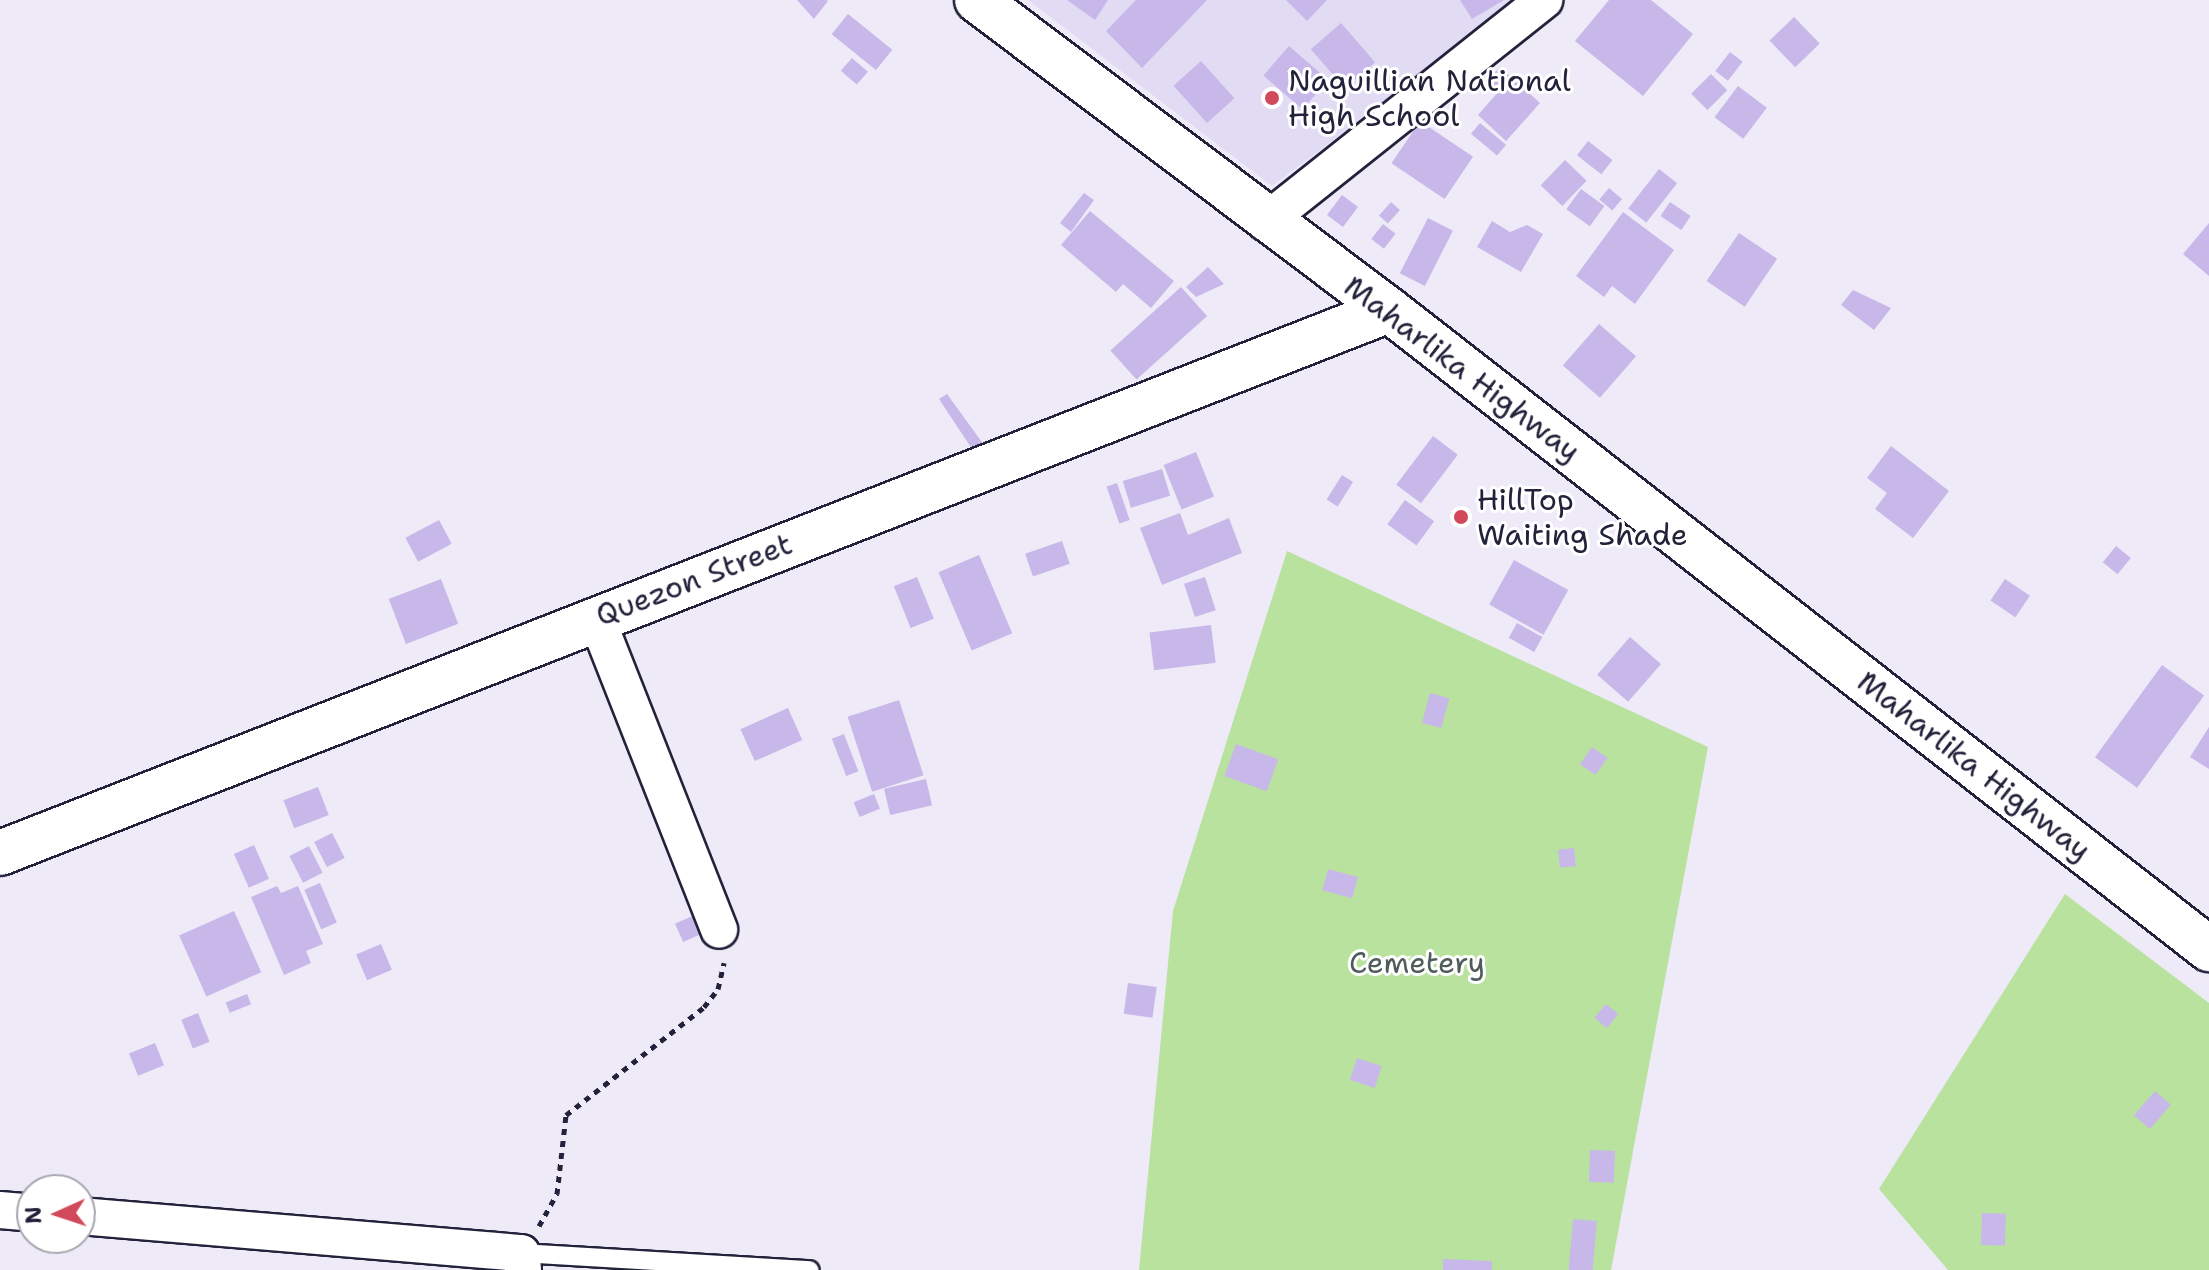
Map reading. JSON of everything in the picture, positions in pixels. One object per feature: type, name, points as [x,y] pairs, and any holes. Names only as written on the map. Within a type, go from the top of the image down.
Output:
[{"type":"main road","name":"Maharlika Highway","points":[[977,0],[1265,222],[1389,310],[2209,949]]},
{"type":"main road","name":"Quezon Street","points":[[0,853],[596,617],[1389,310]]},
{"type":"street","points":[[1265,222],[1544,0]]},
{"type":"street","points":[[596,617],[719,930]]},
{"type":"street","points":[[96,1218],[522,1262]]},
{"type":"lane","points":[[522,1262],[810,1270]]},
{"type":"path","points":[[522,1262],[557,1194],[566,1115],[704,1007],[724,969],[719,930]]},
{"type":"shaded area","name":"Naguillian National High School","points":[[1028,0],[1521,0],[1272,186]]},
{"type":"green space","name":"Cemetery","points":[[1287,551],[1708,747],[1611,1270],[1139,1270],[1173,911]]},
{"type":"green space","points":[[2065,894],[2209,1003],[2209,1270],[1948,1270],[1879,1189]]},
{"type":"building","points":[[797,0],[826,0],[828,1],[814,19]]},
{"type":"building","points":[[1067,0],[1108,0],[1095,20]]},
{"type":"building","points":[[1136,0],[1207,0],[1142,68],[1106,31]]},
{"type":"building","points":[[1286,0],[1327,0],[1307,21]]},
{"type":"building","points":[[1460,0],[1504,0],[1472,19]]},
{"type":"building","points":[[1609,0],[1651,0],[1693,34],[1643,96],[1575,41]]},
{"type":"building","points":[[848,14],[892,50],[876,70],[832,34]]},
{"type":"building","points":[[1794,17],[1820,44],[1795,67],[1770,41]]},
{"type":"building","points":[[1341,23],[1375,62],[1345,88],[1311,49]]},
{"type":"building","points":[[1289,46],[1328,80],[1303,110],[1263,75]]},
{"type":"building","points":[[1730,52],[1743,62],[1728,81],[1715,71]]},
{"type":"building","points":[[852,58],[868,72],[857,85],[841,71]]},
{"type":"building","points":[[1201,61],[1234,98],[1207,123],[1174,86]]},
{"type":"building","points":[[1500,67],[1540,103],[1506,141],[1478,115],[1499,91],[1487,80]]},
{"type":"building","points":[[1711,74],[1727,90],[1707,110],[1691,94]]},
{"type":"building","points":[[1738,86],[1767,108],[1743,139],[1715,117]]},
{"type":"building","points":[[1420,121],[1473,157],[1445,199],[1391,163]]},
{"type":"building","points":[[1480,123],[1506,145],[1497,156],[1471,134]]},
{"type":"building","points":[[1588,141],[1612,160],[1601,174],[1577,155]]},
{"type":"building","points":[[1565,160],[1587,181],[1562,206],[1541,185]]},
{"type":"building","points":[[1659,169],[1677,183],[1646,223],[1628,208]]},
{"type":"building","points":[[1609,188],[1622,199],[1612,210],[1599,199]]},
{"type":"building","points":[[1581,189],[1604,206],[1590,226],[1566,209]]},
{"type":"building","points":[[1084,193],[1094,200],[1071,232],[1060,223]]},
{"type":"building","points":[[1342,195],[1358,207],[1343,227],[1327,215]]},
{"type":"building","points":[[1391,202],[1400,210],[1388,223],[1379,215]]},
{"type":"building","points":[[1670,202],[1691,216],[1681,230],[1660,216]]},
{"type":"building","points":[[1090,211],[1174,281],[1151,308],[1123,284],[1116,292],[1061,245]]},
{"type":"building","points":[[1623,212],[1674,250],[1635,304],[1612,286],[1604,297],[1576,276]]},
{"type":"building","points":[[1428,218],[1453,231],[1425,286],[1400,273]]},
{"type":"building","points":[[1492,221],[1510,232],[1527,225],[1543,234],[1521,272],[1477,247]]},
{"type":"building","points":[[2209,223],[2209,276],[2183,254]]},
{"type":"building","points":[[1383,224],[1396,234],[1384,249],[1371,239]]},
{"type":"building","points":[[1739,233],[1777,259],[1745,307],[1707,281]]},
{"type":"building","points":[[1208,267],[1224,284],[1196,297],[1186,287]]},
{"type":"building","points":[[1181,287],[1207,316],[1136,380],[1110,351]]},
{"type":"building","points":[[1853,290],[1891,308],[1874,330],[1841,305]]},
{"type":"building","points":[[1599,324],[1636,356],[1600,398],[1563,366]]},
{"type":"building","points":[[947,394],[984,445],[974,452],[939,399]]},
{"type":"building","points":[[1433,436],[1458,455],[1421,503],[1396,485]]},
{"type":"building","points":[[1891,446],[1949,491],[1913,538],[1875,509],[1887,493],[1867,478]]},
{"type":"building","points":[[1196,452],[1214,497],[1182,510],[1164,465]]},
{"type":"building","points":[[1162,469],[1170,496],[1131,508],[1123,481]]},
{"type":"building","points":[[1342,475],[1353,482],[1338,506],[1327,500]]},
{"type":"building","points":[[1117,483],[1130,520],[1119,523],[1107,487]]},
{"type":"building","points":[[1405,500],[1434,521],[1416,545],[1387,524]]},
{"type":"building","points":[[1180,513],[1188,535],[1229,518],[1242,553],[1162,585],[1140,528]]},
{"type":"building","points":[[439,520],[452,544],[418,562],[405,538]]},
{"type":"building","points":[[1062,541],[1070,564],[1033,576],[1025,554]]},
{"type":"building","points":[[2116,546],[2131,558],[2118,574],[2103,562]]},
{"type":"building","points":[[979,555],[1012,633],[972,650],[938,572]]},
{"type":"building","points":[[1514,560],[1568,590],[1544,635],[1489,605]]},
{"type":"building","points":[[917,577],[934,619],[911,628],[894,586]]},
{"type":"building","points":[[1205,577],[1216,610],[1195,617],[1184,584]]},
{"type":"building","points":[[441,579],[458,624],[406,644],[389,599]]},
{"type":"building","points":[[2005,579],[2030,596],[2015,617],[1990,601]]},
{"type":"building","points":[[1517,623],[1542,637],[1534,652],[1509,638]]},
{"type":"building","points":[[1211,625],[1216,663],[1154,670],[1149,633]]},
{"type":"building","points":[[1630,637],[1661,664],[1628,702],[1597,675]]},
{"type":"building","points":[[2162,665],[2204,696],[2137,788],[2095,757]]},
{"type":"building","points":[[1430,693],[1449,698],[1441,728],[1422,723]]},
{"type":"building","points":[[899,700],[923,775],[872,792],[848,717]]},
{"type":"building","points":[[788,708],[802,740],[755,761],[740,729]]},
{"type":"building","points":[[2209,727],[2209,769],[2190,757]]},
{"type":"building","points":[[844,734],[858,771],[846,776],[832,739]]},
{"type":"building","points":[[1236,744],[1278,759],[1267,791],[1224,776]]},
{"type":"building","points":[[1592,747],[1608,758],[1596,775],[1580,764]]},
{"type":"building","points":[[926,779],[932,805],[890,815],[884,789]]},
{"type":"building","points":[[318,787],[329,815],[294,828],[283,800]]},
{"type":"building","points":[[874,794],[880,809],[860,817],[854,802]]},
{"type":"building","points":[[332,833],[345,858],[327,867],[314,842]]},
{"type":"building","points":[[254,845],[269,879],[249,888],[234,854]]},
{"type":"building","points":[[309,846],[323,873],[303,883],[289,856]]},
{"type":"building","points":[[1574,848],[1576,866],[1560,868],[1558,850]]},
{"type":"building","points":[[1328,869],[1358,877],[1352,898],[1322,890]]},
{"type":"building","points":[[320,883],[337,923],[321,929],[304,890]]},
{"type":"building","points":[[277,886],[281,893],[298,886],[323,944],[306,951],[311,963],[284,975],[251,897]]},
{"type":"building","points":[[234,911],[261,972],[206,997],[179,935]]},
{"type":"building","points":[[697,914],[705,932],[683,942],[675,924]]},
{"type":"building","points":[[381,944],[392,970],[367,980],[356,955]]},
{"type":"building","points":[[1128,983],[1157,987],[1152,1018],[1124,1014]]},
{"type":"building","points":[[247,994],[251,1004],[230,1013],[226,1003]]},
{"type":"building","points":[[1606,1004],[1618,1014],[1607,1028],[1594,1018]]},
{"type":"building","points":[[198,1013],[210,1042],[193,1048],[181,1020]]},
{"type":"building","points":[[155,1043],[164,1065],[138,1076],[129,1053]]},
{"type":"building","points":[[1357,1058],[1382,1066],[1375,1088],[1350,1080]]},
{"type":"building","points":[[2155,1091],[2171,1105],[2150,1129],[2134,1115]]},
{"type":"building","points":[[1590,1150],[1615,1151],[1614,1183],[1589,1182]]},
{"type":"building","points":[[1982,1213],[2006,1214],[2005,1246],[1981,1245]]},
{"type":"building","points":[[1573,1219],[1597,1221],[1593,1270],[1569,1270]]},
{"type":"building","points":[[1443,1259],[1492,1261],[1492,1270],[1443,1270]]},
{"type":"place","name":"Naguillian National High School","points":[[1272,98]]},
{"type":"place","name":"HillTop Waiting Shade","points":[[1461,517]]}]
